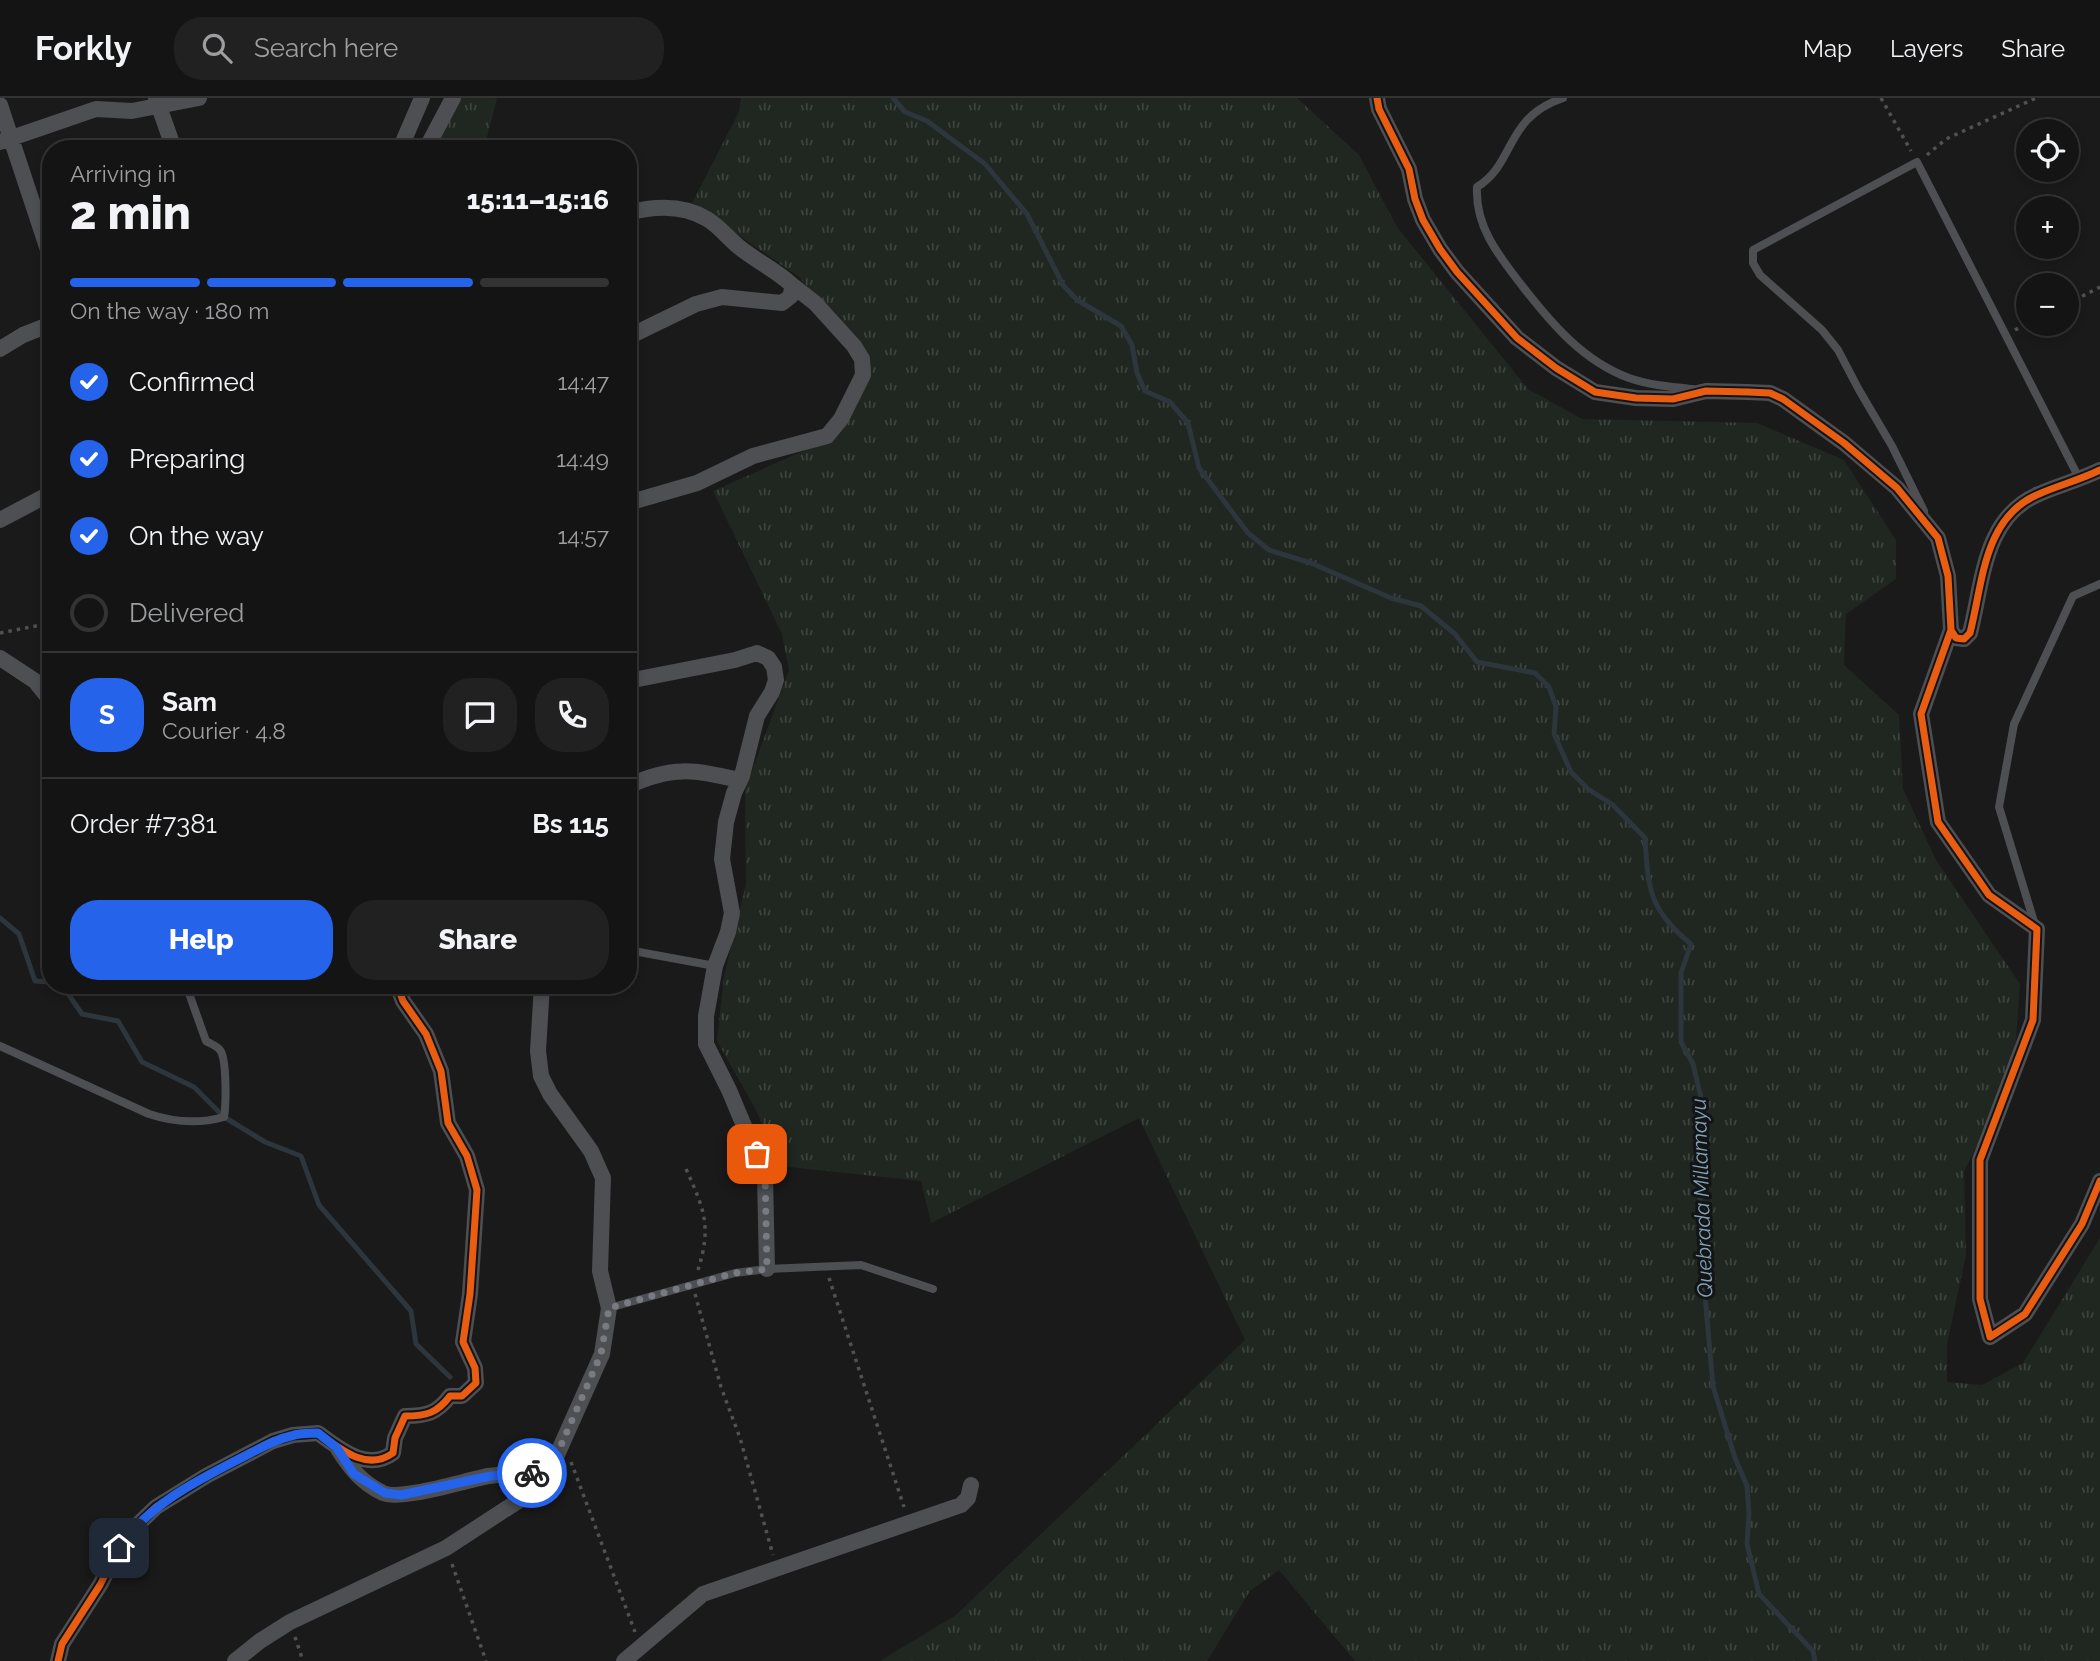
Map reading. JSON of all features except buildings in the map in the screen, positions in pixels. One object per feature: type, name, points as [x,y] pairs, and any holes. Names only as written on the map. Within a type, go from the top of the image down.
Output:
[{"type":"street","points":[[6,140],[96,109],[132,111],[157,102],[198,98]]},
{"type":"street","points":[[404,140],[422,98]]},
{"type":"street","points":[[431,140],[453,98]]},
{"type":"street","points":[[1377,98],[1379,109],[1409,169],[1415,199],[1423,220],[1457,272],[1517,338],[1556,368],[1595,392],[1636,398],[1673,399],[1706,391],[1770,393],[1783,399],[1844,443],[1897,488],[1938,538],[1948,576],[1951,630],[1921,714],[1938,822],[1990,895],[2037,929],[2034,1020],[1980,1160],[1980,1299],[1990,1337],[2025,1314],[2082,1224],[2100,1181]]},
{"type":"street","points":[[157,102],[171,140]]},
{"type":"street","points":[[0,105],[6,140],[42,235]]},
{"type":"street","points":[[637,210],[669,207],[708,219],[740,248],[782,275],[815,303],[854,346],[862,359],[863,375],[841,419],[827,436],[753,456],[697,483],[637,500]]},
{"type":"street","points":[[637,333],[696,304],[722,297],[782,303],[791,296],[792,285]]},
{"type":"street","points":[[0,349],[42,328]]},
{"type":"street","points":[[1951,630],[1956,638],[1964,639],[1970,633],[1982,566],[1993,539],[2004,522],[2022,503],[2100,470]]},
{"type":"street","points":[[0,520],[42,498]]},
{"type":"street","points":[[637,679],[735,660],[757,653],[768,658],[774,667],[776,680],[757,716],[726,822],[722,859],[732,913],[715,967],[705,1016],[706,1044],[729,1090],[765,1176],[767,1269]]},
{"type":"street","points":[[0,658],[35,681],[42,690]]},
{"type":"street","points":[[637,782],[654,774],[696,770],[740,780]]},
{"type":"street","points":[[58,1661],[62,1644],[100,1585],[119,1548],[130,1532],[156,1507],[206,1476],[273,1441],[293,1435],[318,1433],[337,1448],[363,1460],[382,1461],[393,1453],[395,1438],[405,1416],[419,1416],[440,1409],[450,1396],[462,1396],[477,1383],[475,1368],[463,1342],[470,1294],[477,1191],[467,1156],[448,1123],[440,1071],[426,1034],[400,994]]},
{"type":"street","points":[[235,1661],[290,1622],[446,1548],[535,1490],[548,1475],[601,1354],[609,1308],[600,1271],[603,1178],[590,1151],[550,1094],[541,1076],[538,1051],[541,994]]},
{"type":"street","points":[[337,1448],[354,1474],[385,1493],[401,1495],[460,1481],[512,1474],[548,1475]]},
{"type":"street","points":[[624,1661],[703,1594],[961,1505],[968,1498],[971,1485]]},
{"type":"lane","points":[[1563,98],[1532,113],[1520,126],[1494,172],[1486,182],[1477,187],[1478,212],[1493,249],[1548,320],[1569,341],[1595,360],[1627,377],[1659,386],[1706,391]]},
{"type":"lane","points":[[1938,538],[1892,446],[1858,390],[1839,351],[1822,330],[1760,275],[1753,263],[1753,250],[1917,162],[2080,480]]},
{"type":"lane","points":[[2037,929],[1998,807],[2014,724],[2073,596],[2100,584]]},
{"type":"lane","points":[[637,952],[715,967]]},
{"type":"lane","points":[[0,1046],[117,1100],[168,1120],[211,1120],[224,1117],[224,1058],[219,1048],[206,1041],[189,994]]},
{"type":"lane","points":[[609,1308],[735,1273],[767,1269],[860,1265],[933,1289]]},
{"type":"path","points":[[1881,98],[1917,162],[1946,139],[2036,98]]},
{"type":"path","points":[[2079,297],[2100,286]]},
{"type":"path","points":[[0,633],[42,625]]},
{"type":"path","points":[[686,1169],[704,1208],[705,1247],[693,1286],[777,1570]]},
{"type":"path","points":[[825,1266],[910,1524]]},
{"type":"path","points":[[563,1441],[640,1646]]},
{"type":"path","points":[[446,1548],[486,1661]]},
{"type":"path","points":[[290,1622],[303,1661]]},
{"type":"green space","points":[[456,98],[497,98],[486,140],[440,140]]},
{"type":"green space","points":[[741,98],[1297,98],[1359,155],[1397,227],[1528,389],[1582,419],[1757,423],[1844,460],[1896,540],[1896,579],[1846,614],[1844,665],[1899,715],[1903,789],[1936,860],[2020,984],[2014,1069],[1964,1172],[1966,1255],[1947,1344],[1947,1382],[1982,1385],[2023,1363],[2100,1238],[2100,1661],[1355,1661],[1279,1570],[1250,1591],[1207,1661],[880,1661],[956,1615],[1245,1340],[1139,1118],[931,1223],[921,1181],[780,1166],[756,1110],[717,1041],[724,977],[746,884],[745,790],[789,670],[782,634],[713,491],[828,440],[862,356],[799,277],[692,203],[739,112]]},
{"type":"waterway","name":"Quebrada Millamayu","points":[[893,98],[905,112],[927,121],[985,164],[1027,214],[1063,285],[1077,300],[1121,326],[1132,345],[1137,373],[1145,391],[1170,402],[1188,423],[1199,468],[1248,533],[1269,550],[1311,563],[1391,598],[1421,606],[1455,634],[1477,662],[1535,673],[1549,687],[1556,707],[1554,734],[1571,772],[1588,789],[1613,805],[1645,838],[1653,897],[1667,920],[1691,944],[1681,973],[1681,1042],[1693,1064],[1702,1102],[1699,1170],[1703,1273],[1713,1386],[1735,1458],[1747,1486],[1747,1544],[1759,1594],[1813,1651],[1815,1661]]},
{"type":"waterway","points":[[0,918],[19,934],[35,981],[42,981]]},
{"type":"waterway","points":[[68,994],[82,1014],[118,1021],[142,1062],[194,1087],[224,1117],[265,1142],[301,1156],[319,1205],[411,1311],[416,1344],[450,1377]]},
{"type":"cycle path","points":[[1377,98],[1379,109],[1409,169],[1415,199],[1423,220],[1457,272],[1517,338],[1556,368],[1595,392],[1636,398],[1673,399],[1706,391],[1748,392],[1770,393],[1783,399],[1844,443],[1897,488],[1938,538],[1948,576],[1951,630],[1956,638],[1964,639],[1970,633],[1988,553],[2006,518],[2020,505],[2039,494],[2100,470]]},
{"type":"cycle path","points":[[1951,630],[1921,714],[1938,822],[1989,895],[2037,929],[2033,1020],[1980,1160],[1980,1299],[1990,1337],[2025,1314],[2082,1224],[2100,1181]]},
{"type":"cycle path","points":[[58,1661],[62,1644],[100,1585],[119,1548],[130,1532],[156,1507],[206,1476],[273,1441],[293,1435],[318,1433],[354,1456],[373,1460],[383,1458],[393,1453],[395,1438],[405,1416],[431,1412],[450,1396],[462,1396],[476,1383],[475,1368],[463,1342],[470,1294],[477,1190],[467,1156],[448,1123],[441,1071],[426,1034],[400,994]]},
{"type":"way so far","points":[[532,1473],[548,1475],[601,1354],[609,1308],[735,1273],[767,1269],[765,1176],[757,1154]]},
{"type":"route","points":[[119,1548],[130,1532],[156,1507],[206,1476],[273,1441],[293,1435],[318,1433],[337,1448],[354,1474],[385,1493],[401,1495],[460,1481],[532,1473]]}]
